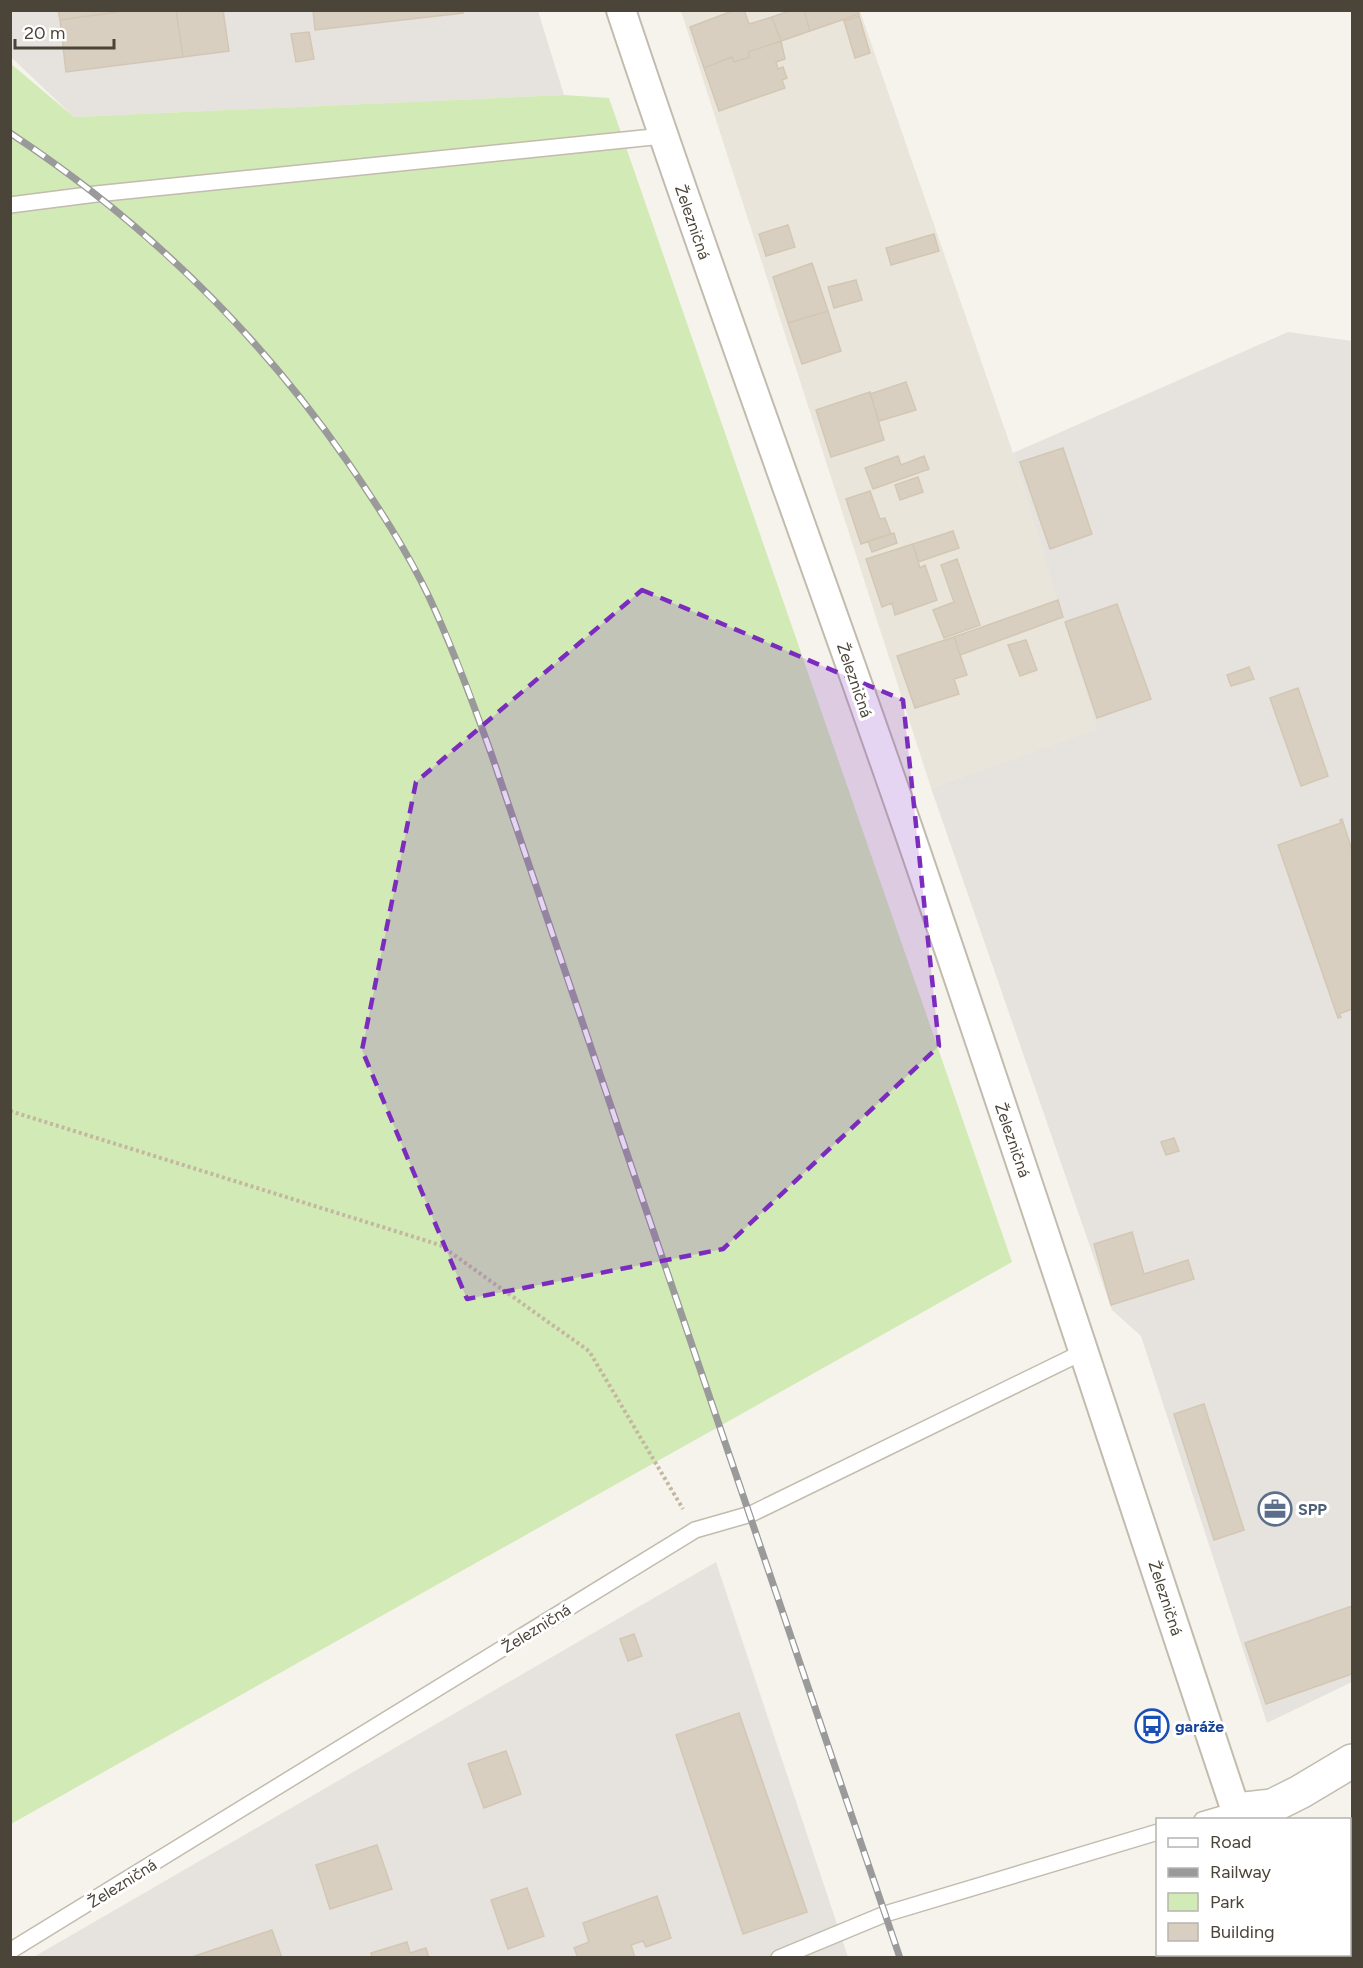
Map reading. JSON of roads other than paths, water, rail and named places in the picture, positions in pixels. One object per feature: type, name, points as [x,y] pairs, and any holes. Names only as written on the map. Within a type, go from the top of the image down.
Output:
[{"type":"street","name":"Železničná","points":[[621,10],[663,136],[906,825],[1085,1351],[1238,1815]]},
{"type":"street","points":[[1238,1815],[1272,1806],[1353,1761]]},
{"type":"lane","points":[[10,205],[96,194],[663,136]]},
{"type":"lane","name":"Železničná","points":[[10,1951],[695,1530],[751,1514],[1085,1351]]},
{"type":"lane","points":[[1216,1818],[1238,1815]]},
{"type":"lane","points":[[779,1958],[885,1914],[1156,1833]]},
{"type":"railway","points":[[10,133],[106,203],[151,241],[236,323],[275,367],[347,461],[391,528],[429,597],[454,655],[491,753],[900,1958]]},
{"type":"place","name":"SPP","points":[[1275,1509]]},
{"type":"place","name":"garáže","points":[[1152,1726]]}]
